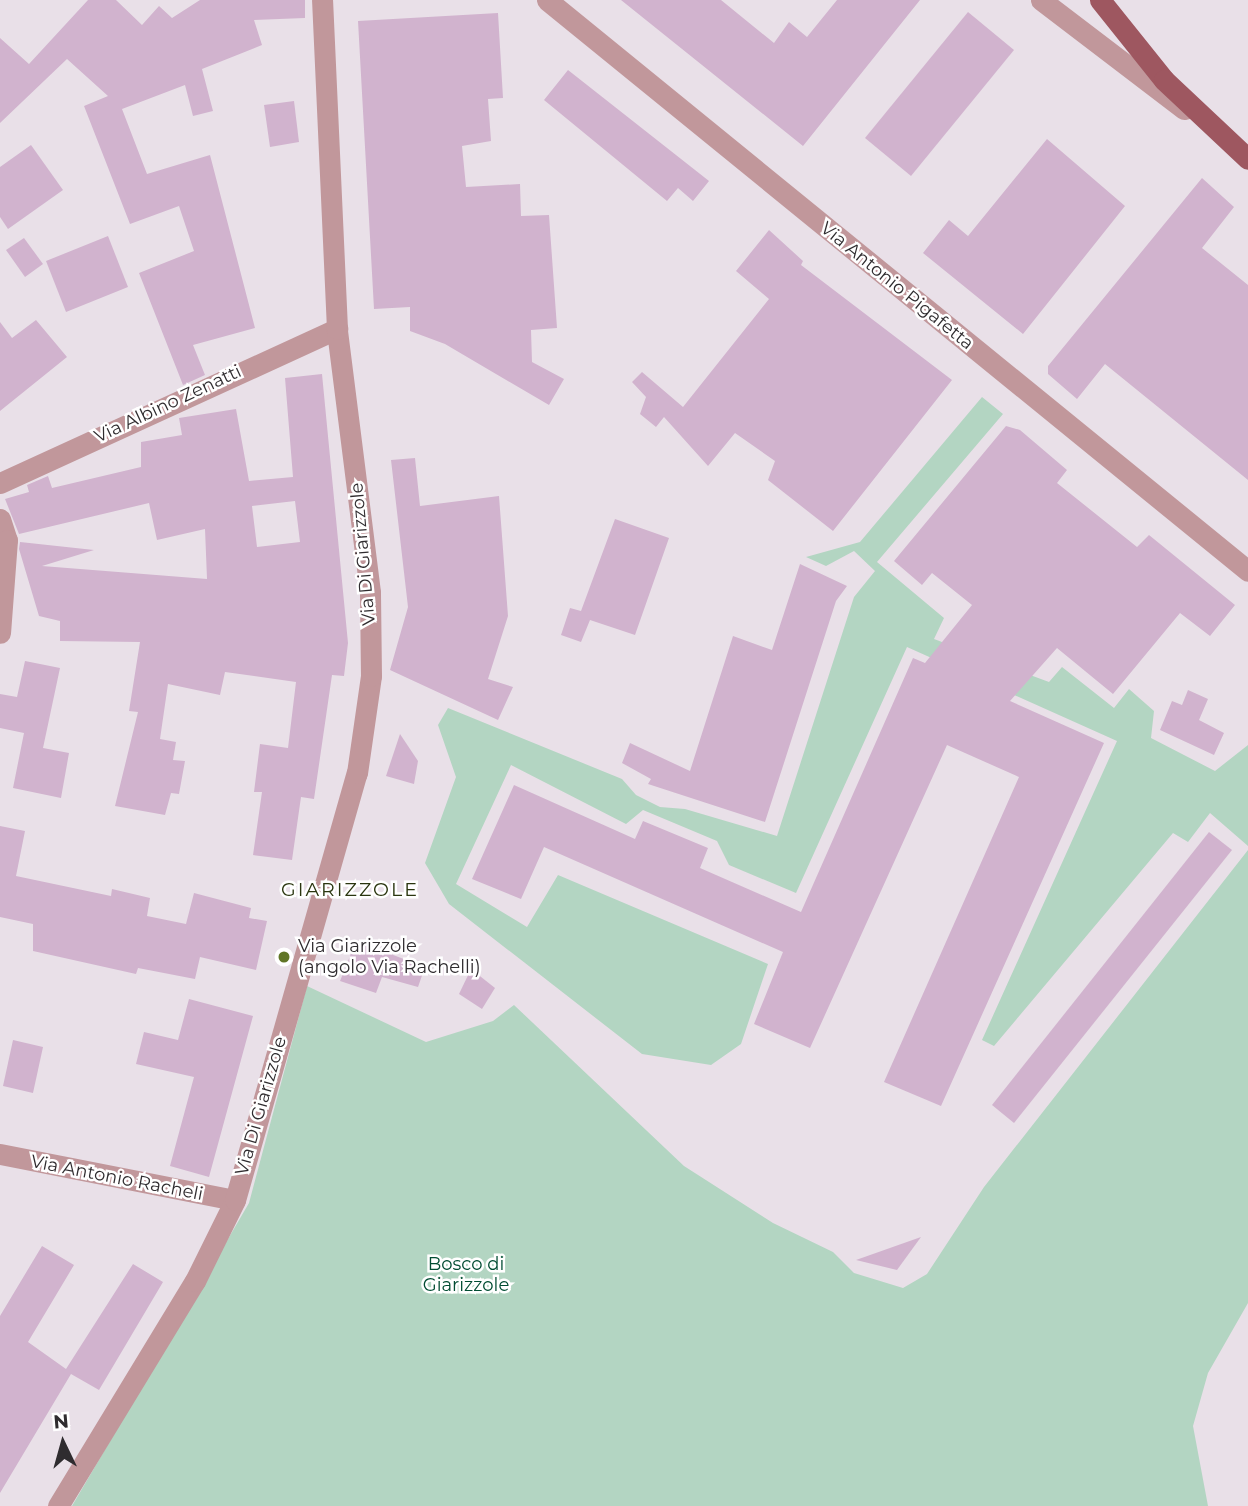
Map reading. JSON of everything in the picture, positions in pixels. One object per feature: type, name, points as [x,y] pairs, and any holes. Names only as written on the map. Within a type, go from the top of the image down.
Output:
[{"type":"main road","points":[[1100,0],[1118,29],[1229,143],[1248,159]]},
{"type":"street","name":"Via Di Giarizzole","points":[[58,1506],[195,1281],[235,1200],[357,773],[371,676],[370,592],[337,329],[322,0]]},
{"type":"street","name":"Via Antonio Pigafetta","points":[[547,0],[1248,571]]},
{"type":"street","points":[[1041,0],[1229,143]]},
{"type":"street","name":"Via Albino Zenatti","points":[[0,483],[337,329]]},
{"type":"street","points":[[0,519],[7,541],[0,632]]},
{"type":"street","name":"Via Antonio Racheli","points":[[0,1154],[235,1200]]},
{"type":"green space","points":[[982,397],[1003,414],[877,562],[944,618],[934,639],[1049,682],[1062,667],[1114,708],[1129,689],[1154,711],[1151,738],[1215,771],[1248,745],[1248,846],[1210,813],[1188,842],[1173,833],[994,1046],[982,1040],[1117,741],[907,647],[796,893],[729,865],[717,841],[643,810],[626,824],[511,765],[456,884],[527,927],[558,875],[768,964],[741,1044],[711,1065],[642,1054],[449,904],[425,863],[456,777],[438,725],[448,708],[622,779],[636,795],[660,807],[685,809],[777,836],[854,597],[875,571],[854,551],[826,566],[806,557],[860,542]]},
{"type":"green space","name":"Bosco di Giarizzole","points":[[1248,850],[1248,1303],[1208,1373],[1193,1426],[1208,1506],[72,1506],[249,1203],[307,986],[426,1042],[493,1021],[514,1005],[684,1166],[773,1223],[833,1252],[854,1273],[903,1288],[927,1274],[984,1187]]},
{"type":"building","points":[[88,0],[116,0],[142,25],[159,6],[172,18],[200,0],[305,0],[305,18],[254,20],[262,45],[202,69],[213,111],[193,116],[185,85],[122,109],[147,174],[210,155],[255,328],[193,345],[205,375],[183,385],[139,273],[194,251],[179,206],[130,224],[84,106],[108,96],[67,59],[0,123],[0,38],[29,64]]},
{"type":"building","points":[[621,0],[721,0],[774,43],[789,22],[807,37],[837,0],[920,0],[803,146]]},
{"type":"building","points":[[968,12],[1014,50],[911,176],[865,138]]},
{"type":"building","points":[[498,13],[503,98],[488,99],[491,141],[462,146],[466,187],[520,184],[521,216],[549,215],[557,328],[531,330],[532,362],[564,379],[549,405],[445,344],[410,331],[410,307],[374,309],[358,21]]},
{"type":"building","points":[[568,70],[709,181],[693,201],[678,188],[667,201],[544,100]]},
{"type":"building","points":[[294,101],[299,142],[270,147],[264,105]]},
{"type":"building","points":[[1047,139],[1125,206],[1023,334],[923,253],[949,220],[968,236]]},
{"type":"building","points":[[31,145],[63,190],[8,229],[0,217],[0,167]]},
{"type":"building","points":[[1202,178],[1234,207],[1202,248],[1248,285],[1248,480],[1105,364],[1077,399],[1048,374],[1048,366]]},
{"type":"building","points":[[769,230],[803,261],[801,265],[952,380],[833,531],[768,480],[775,461],[735,433],[708,466],[664,417],[656,427],[640,414],[646,397],[632,382],[642,372],[683,407],[769,299],[736,271]]},
{"type":"building","points":[[108,236],[128,287],[66,312],[46,261]]},
{"type":"building","points":[[24,238],[43,264],[25,277],[6,250]]},
{"type":"building","points":[[36,320],[67,357],[0,411],[0,322],[12,338]]},
{"type":"building","points":[[322,374],[348,643],[344,676],[332,675],[314,799],[301,797],[292,860],[253,855],[262,792],[254,792],[260,744],[288,748],[296,682],[225,672],[220,695],[168,684],[160,739],[176,742],[173,760],[185,761],[179,794],[171,793],[165,815],[115,806],[138,712],[129,711],[140,642],[60,641],[60,621],[39,616],[19,549],[20,542],[94,550],[42,566],[207,579],[205,529],[157,540],[149,503],[19,534],[5,499],[29,492],[27,485],[48,476],[52,488],[141,467],[141,442],[182,435],[179,418],[236,409],[249,481],[293,477],[285,378]],"holes":[[[295,501],[300,542],[257,547],[252,506]]]},
{"type":"building","points":[[1006,426],[1020,430],[1067,470],[1057,483],[1137,547],[1149,535],[1235,605],[1210,636],[1180,613],[1113,694],[1057,648],[1010,701],[1104,743],[941,1106],[884,1082],[1019,777],[947,745],[810,1048],[754,1024],[783,952],[544,847],[521,899],[472,879],[514,785],[635,839],[643,821],[708,848],[700,868],[801,912],[913,658],[925,663],[972,605],[932,573],[922,585],[894,561]]},
{"type":"building","points":[[415,458],[420,506],[499,496],[508,616],[488,679],[513,687],[498,720],[390,670],[408,607],[391,460]]},
{"type":"building","points":[[615,519],[669,538],[635,635],[590,620],[581,642],[561,635],[570,608],[581,611]]},
{"type":"building","points":[[800,564],[847,586],[836,601],[765,822],[648,784],[651,779],[622,763],[630,743],[690,771],[733,636],[772,650]]},
{"type":"building","points":[[25,661],[60,668],[43,748],[69,753],[61,798],[13,788],[24,733],[0,728],[0,694],[17,697]]},
{"type":"building","points":[[1188,690],[1208,699],[1199,720],[1224,733],[1214,755],[1160,730],[1172,701],[1182,705]]},
{"type":"building","points":[[400,734],[418,761],[414,784],[386,776]]},
{"type":"building","points":[[0,826],[25,831],[16,876],[111,896],[112,889],[150,898],[147,916],[186,924],[194,893],[251,908],[249,918],[267,921],[256,970],[200,957],[195,979],[138,968],[136,974],[33,951],[33,924],[0,917]]},
{"type":"building","points":[[1209,832],[1232,850],[1014,1123],[992,1105]]},
{"type":"building","points":[[356,941],[425,967],[418,987],[382,977],[376,993],[340,981]]},
{"type":"building","points":[[471,969],[495,988],[482,1009],[459,994]]},
{"type":"building","points":[[189,999],[253,1016],[209,1177],[170,1166],[194,1077],[136,1064],[144,1032],[178,1040]]},
{"type":"building","points":[[13,1040],[43,1047],[33,1093],[3,1086]]},
{"type":"building","points":[[921,1237],[897,1270],[856,1260]]},
{"type":"building","points":[[42,1246],[74,1265],[28,1342],[66,1369],[133,1264],[163,1282],[99,1390],[71,1374],[0,1493],[0,1316]]},
{"type":"place","name":"Via Giarizzole (angolo Via Rachelli)","points":[[284,957]]},
{"type":"district","name":"GIARIZZOLE","points":[[350,890]]}]
